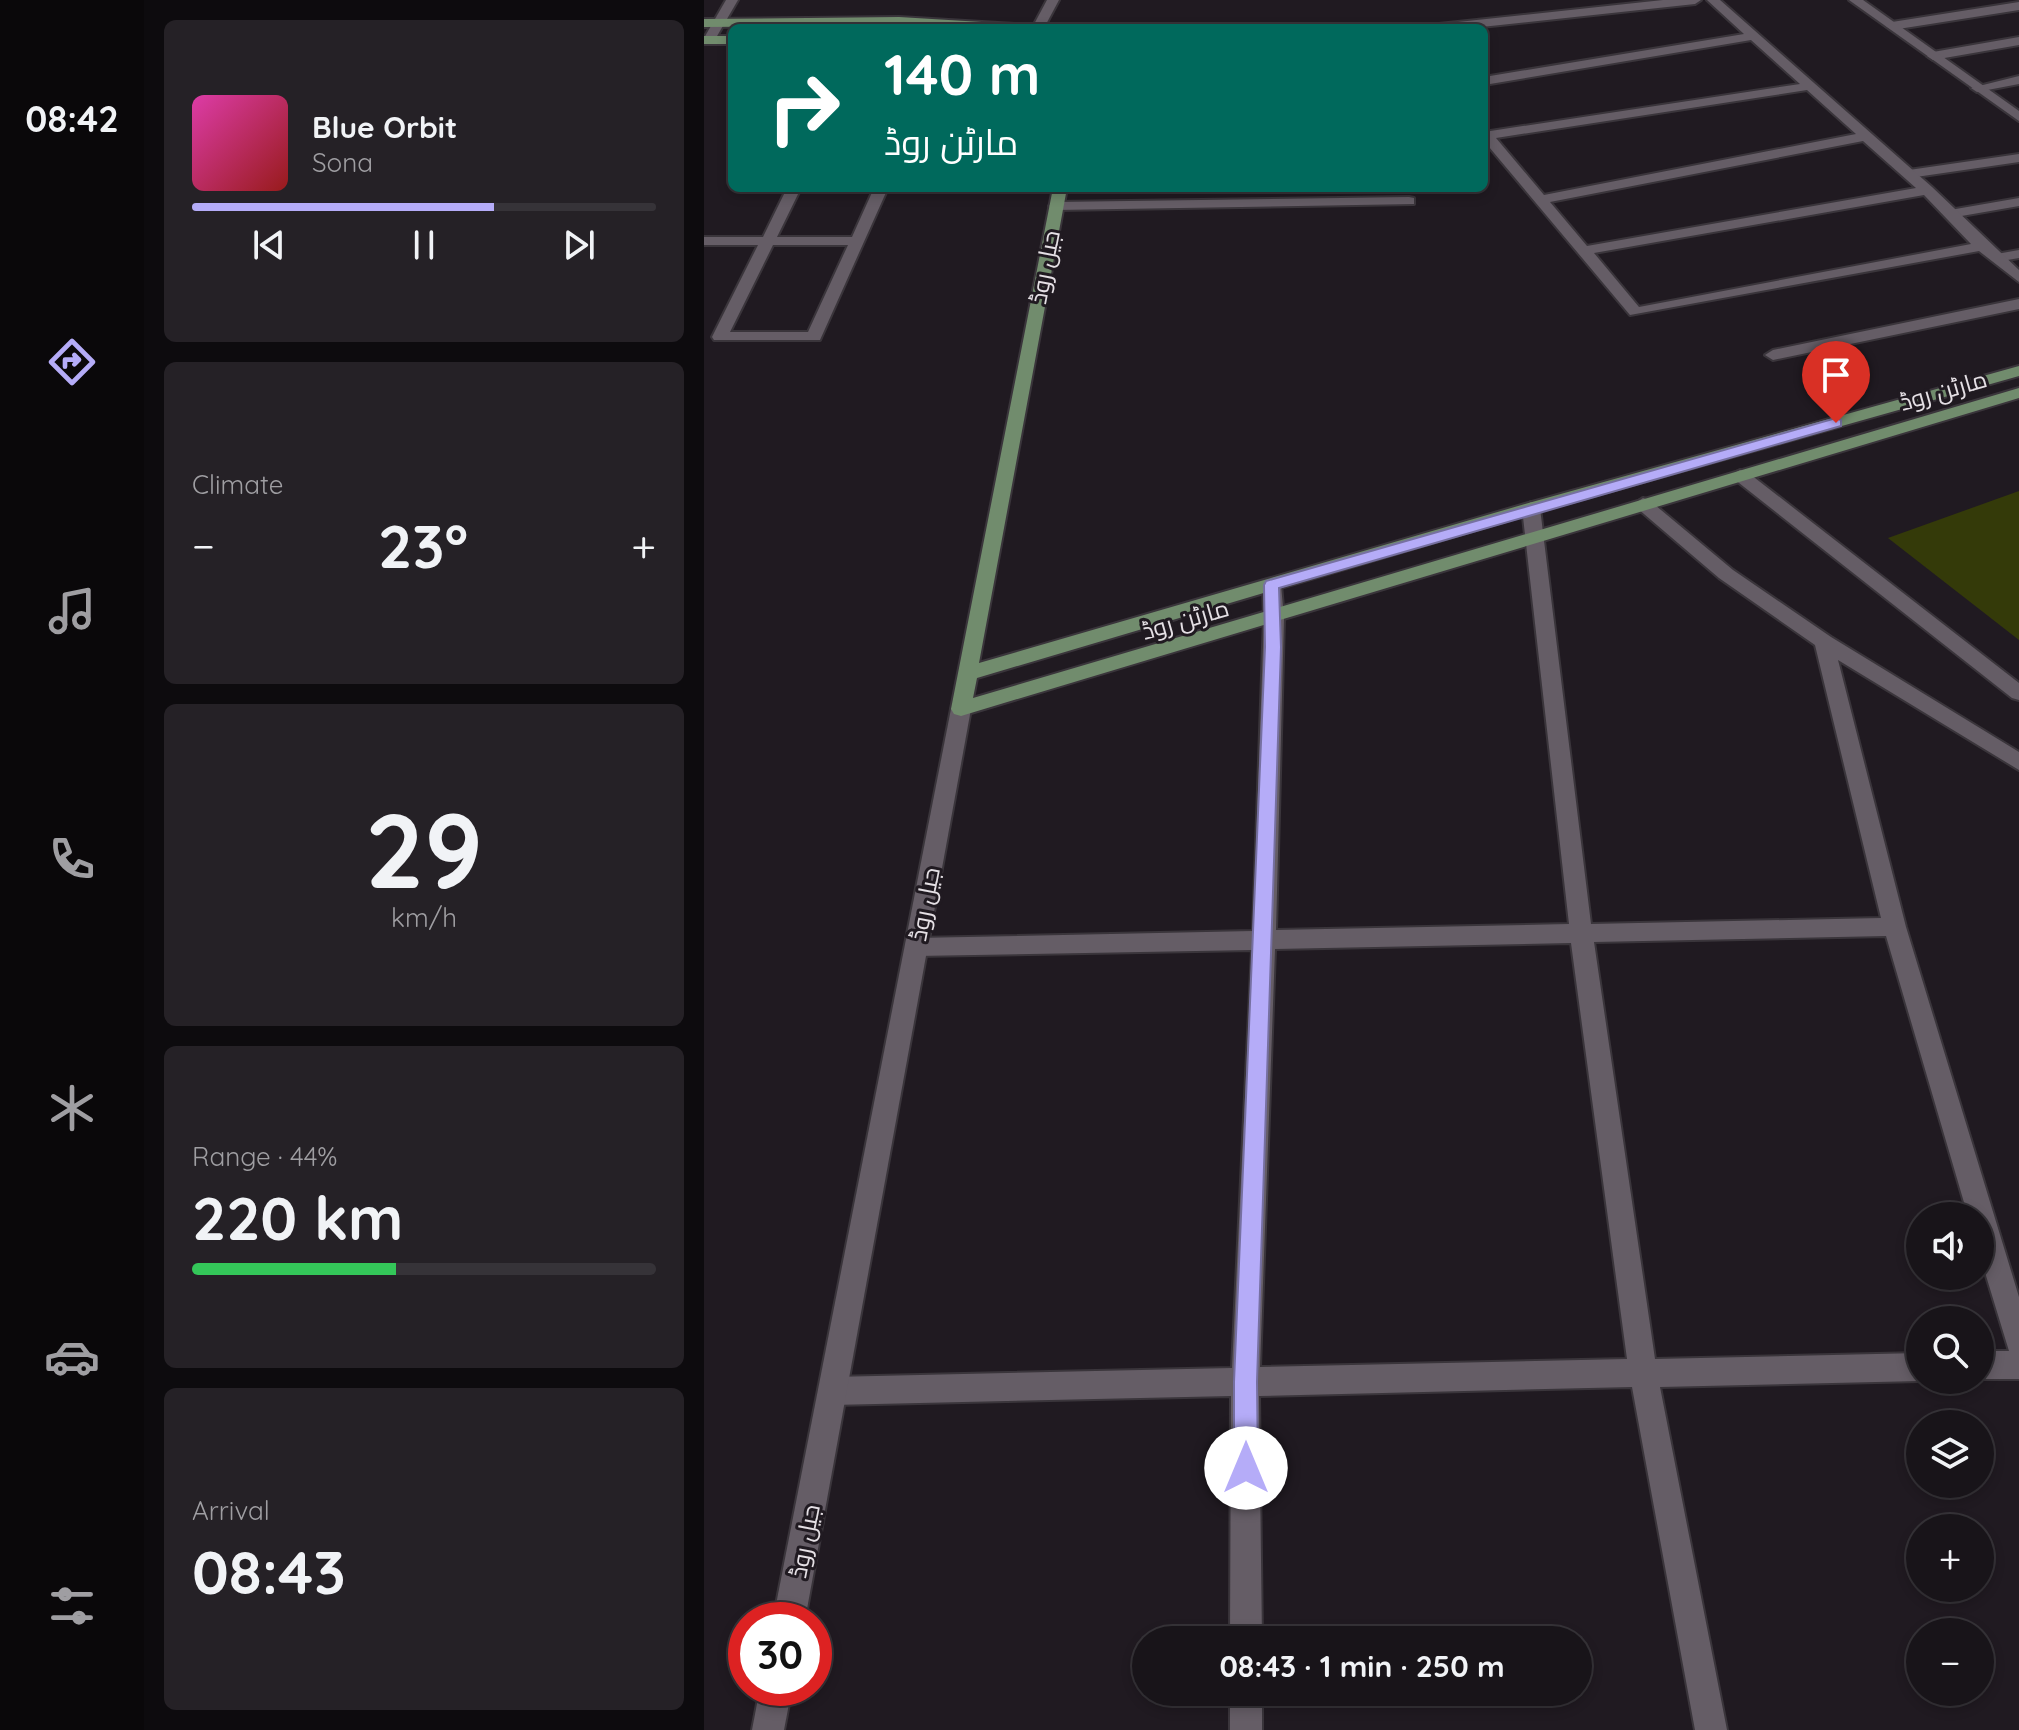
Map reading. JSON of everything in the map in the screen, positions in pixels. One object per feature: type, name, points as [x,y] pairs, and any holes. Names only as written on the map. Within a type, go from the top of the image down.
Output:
[{"type":"main road","points":[[704,23],[899,21],[949,24]]},
{"type":"main road","points":[[706,40],[728,40]]},
{"type":"main road","name":"جیل روڈ","points":[[961,709],[1059,192]]},
{"type":"main road","name":"مارٹن روڈ","points":[[967,674],[1531,508],[2019,371]]},
{"type":"main road","name":"مارٹن روڈ","points":[[961,709],[2019,393]]},
{"type":"street","points":[[706,40],[732,0]]},
{"type":"street","points":[[1040,24],[1053,0]]},
{"type":"street","points":[[1476,24],[1695,0]]},
{"type":"street","points":[[1713,0],[1927,190],[1982,246],[2019,278]]},
{"type":"street","points":[[1855,0],[2019,117]]},
{"type":"street","points":[[1892,26],[2019,6]]},
{"type":"street","points":[[1488,80],[1754,36]]},
{"type":"street","points":[[1933,56],[2019,41]]},
{"type":"street","points":[[1977,88],[2019,80]]},
{"type":"street","points":[[1488,136],[1810,86]]},
{"type":"street","points":[[1543,199],[1866,136]]},
{"type":"street","points":[[1488,138],[1543,199],[1582,251],[1635,312],[1982,246]]},
{"type":"street","points":[[1909,174],[2019,158]]},
{"type":"street","points":[[1582,251],[1927,190]]},
{"type":"street","points":[[792,192],[765,240],[720,337],[814,337],[879,192]]},
{"type":"street","points":[[1056,206],[1409,201]]},
{"type":"street","points":[[1950,214],[2019,202]]},
{"type":"street","points":[[704,241],[857,241]]},
{"type":"street","points":[[1996,258],[2019,254]]},
{"type":"street","points":[[1773,355],[2019,304]]},
{"type":"street","points":[[1740,475],[2019,693]]},
{"type":"street","points":[[1643,504],[1726,574],[1824,642],[2019,762]]},
{"type":"street","points":[[1531,508],[1581,933],[1643,1373],[1711,1730]]},
{"type":"street","points":[[1246,1626],[1245,1382],[1264,939],[1274,618],[1272,585]]},
{"type":"street","points":[[1824,642],[1895,927],[2019,1342]]},
{"type":"street","name":"جیل روڈ","points":[[792,1602],[961,709]]},
{"type":"street","points":[[916,947],[1895,927]]},
{"type":"street","points":[[1994,1365],[2019,1365]]},
{"type":"street","points":[[832,1391],[1906,1367]]},
{"type":"street","points":[[768,1730],[773,1706]]},
{"type":"street","points":[[1246,1706],[1246,1730]]},
{"type":"green space","points":[[2019,491],[2019,640],[1888,538]]},
{"type":"route","points":[[1246,1468],[1245,1382],[1264,939],[1274,618],[1272,585],[1531,508],[1836,423]]}]
